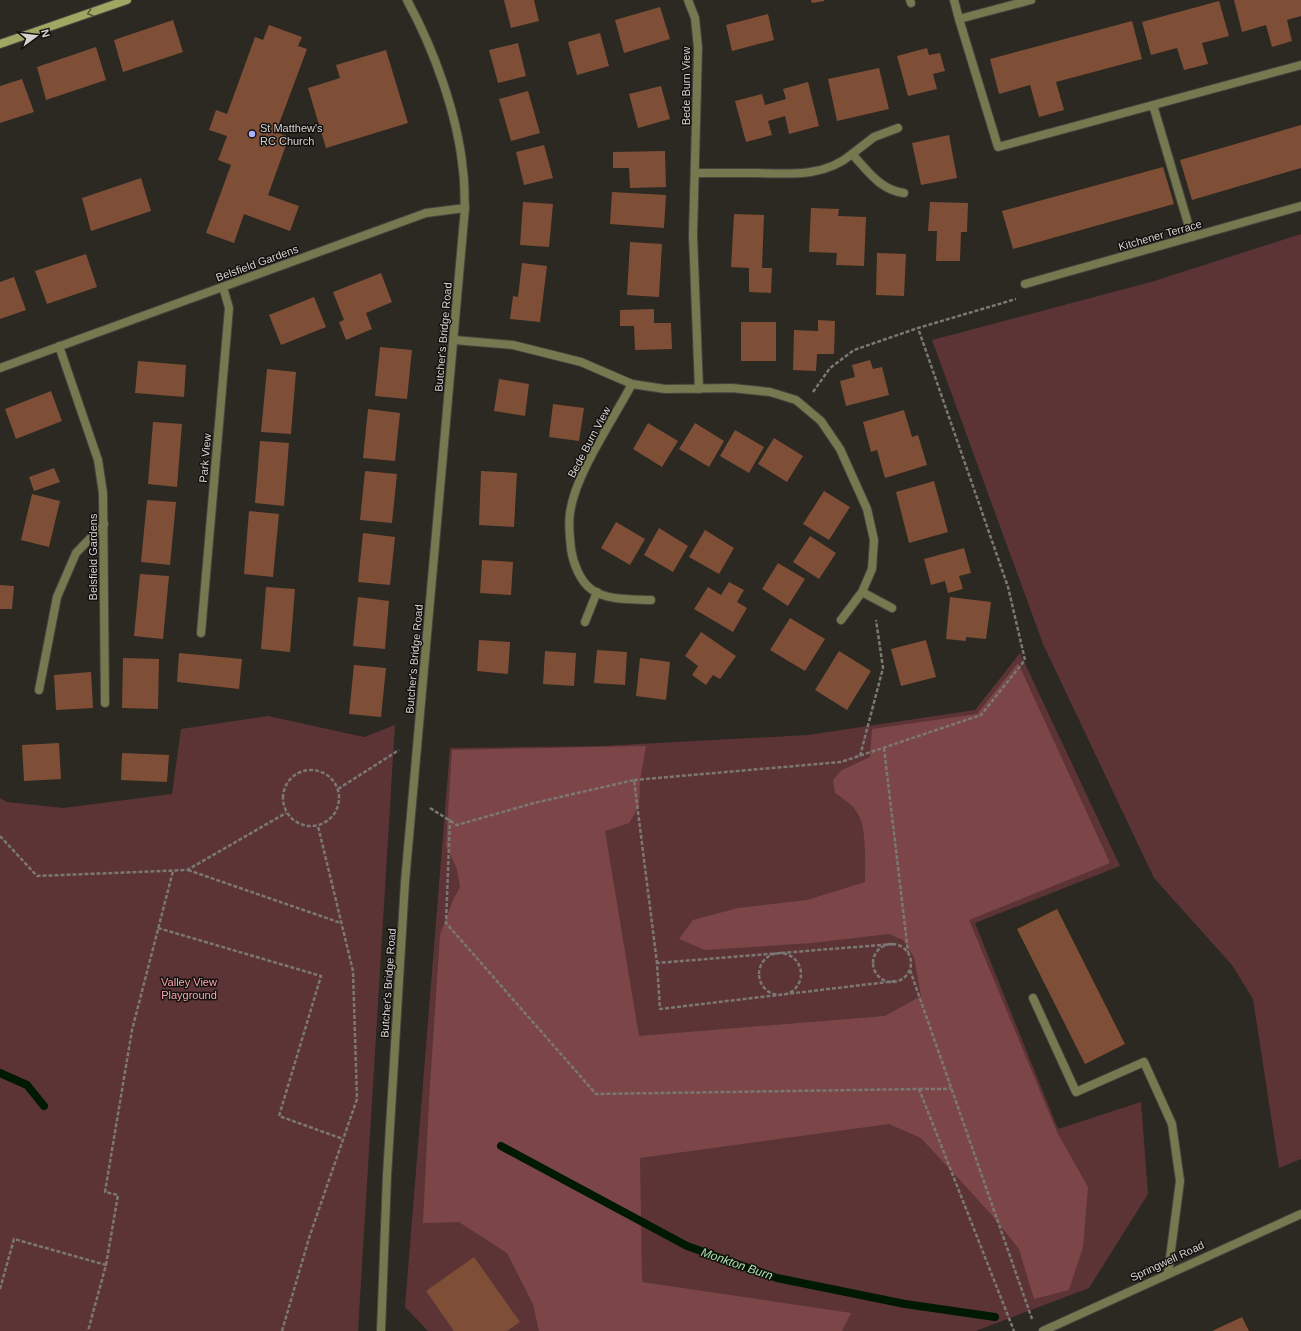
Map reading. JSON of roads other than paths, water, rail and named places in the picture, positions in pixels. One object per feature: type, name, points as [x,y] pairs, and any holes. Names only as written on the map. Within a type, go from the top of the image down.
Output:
[{"type":"main road","points":[[0,44],[127,0]]},
{"type":"street","name":"Butcher's Bridge Road","points":[[381,1331],[387,1176],[412,799],[465,208],[464,171],[457,134],[438,68],[416,16],[407,0]]},
{"type":"street","name":"Bede Burn View","points":[[688,0],[695,18],[698,48],[693,235],[699,389]]},
{"type":"street","points":[[954,0],[998,147],[1301,65]]},
{"type":"street","points":[[959,19],[1031,0]]},
{"type":"street","points":[[1153,105],[1192,237]]},
{"type":"street","points":[[695,173],[803,174],[828,168],[842,162],[874,137],[898,128]]},
{"type":"street","points":[[852,154],[881,185],[893,191],[904,193]]},
{"type":"street","name":"Kitchener Terrace","points":[[1025,284],[1301,206]]},
{"type":"street","name":"Belsfield Gardens","points":[[0,368],[426,213],[465,208]]},
{"type":"street","name":"Park View","points":[[201,633],[229,308],[223,287]]},
{"type":"street","points":[[454,340],[513,345],[580,362],[632,384],[665,389],[732,388],[770,392],[796,400],[821,421],[840,449],[867,509],[874,540],[872,569],[862,592],[841,620]]},
{"type":"street","name":"Belsfield Gardens","points":[[59,346],[98,460],[104,493],[105,703]]},
{"type":"street","name":"Bede Burn View","points":[[632,384],[585,468],[574,496],[570,513],[570,535],[573,558],[581,577],[591,589],[607,596],[651,600]]},
{"type":"street","points":[[39,690],[56,597],[76,553],[104,524]]},
{"type":"street","points":[[585,622],[597,592]]},
{"type":"street","points":[[862,592],[892,608]]},
{"type":"street","points":[[1033,998],[1076,1092],[1144,1062],[1172,1124],[1180,1181],[1168,1273]]},
{"type":"street","name":"Springwell Road","points":[[1043,1331],[1301,1214]]},
{"type":"waterway","name":"Monkton Burn","points":[[0,1073],[27,1085],[44,1106]]},
{"type":"waterway","name":"Monkton Burn","points":[[501,1146],[687,1246],[777,1278],[905,1304],[995,1317]]},
{"type":"place","name":"St Matthew's RC Church","points":[[252,134]]},
{"type":"park label","name":"Valley View Playground","points":[[189,988]]}]
